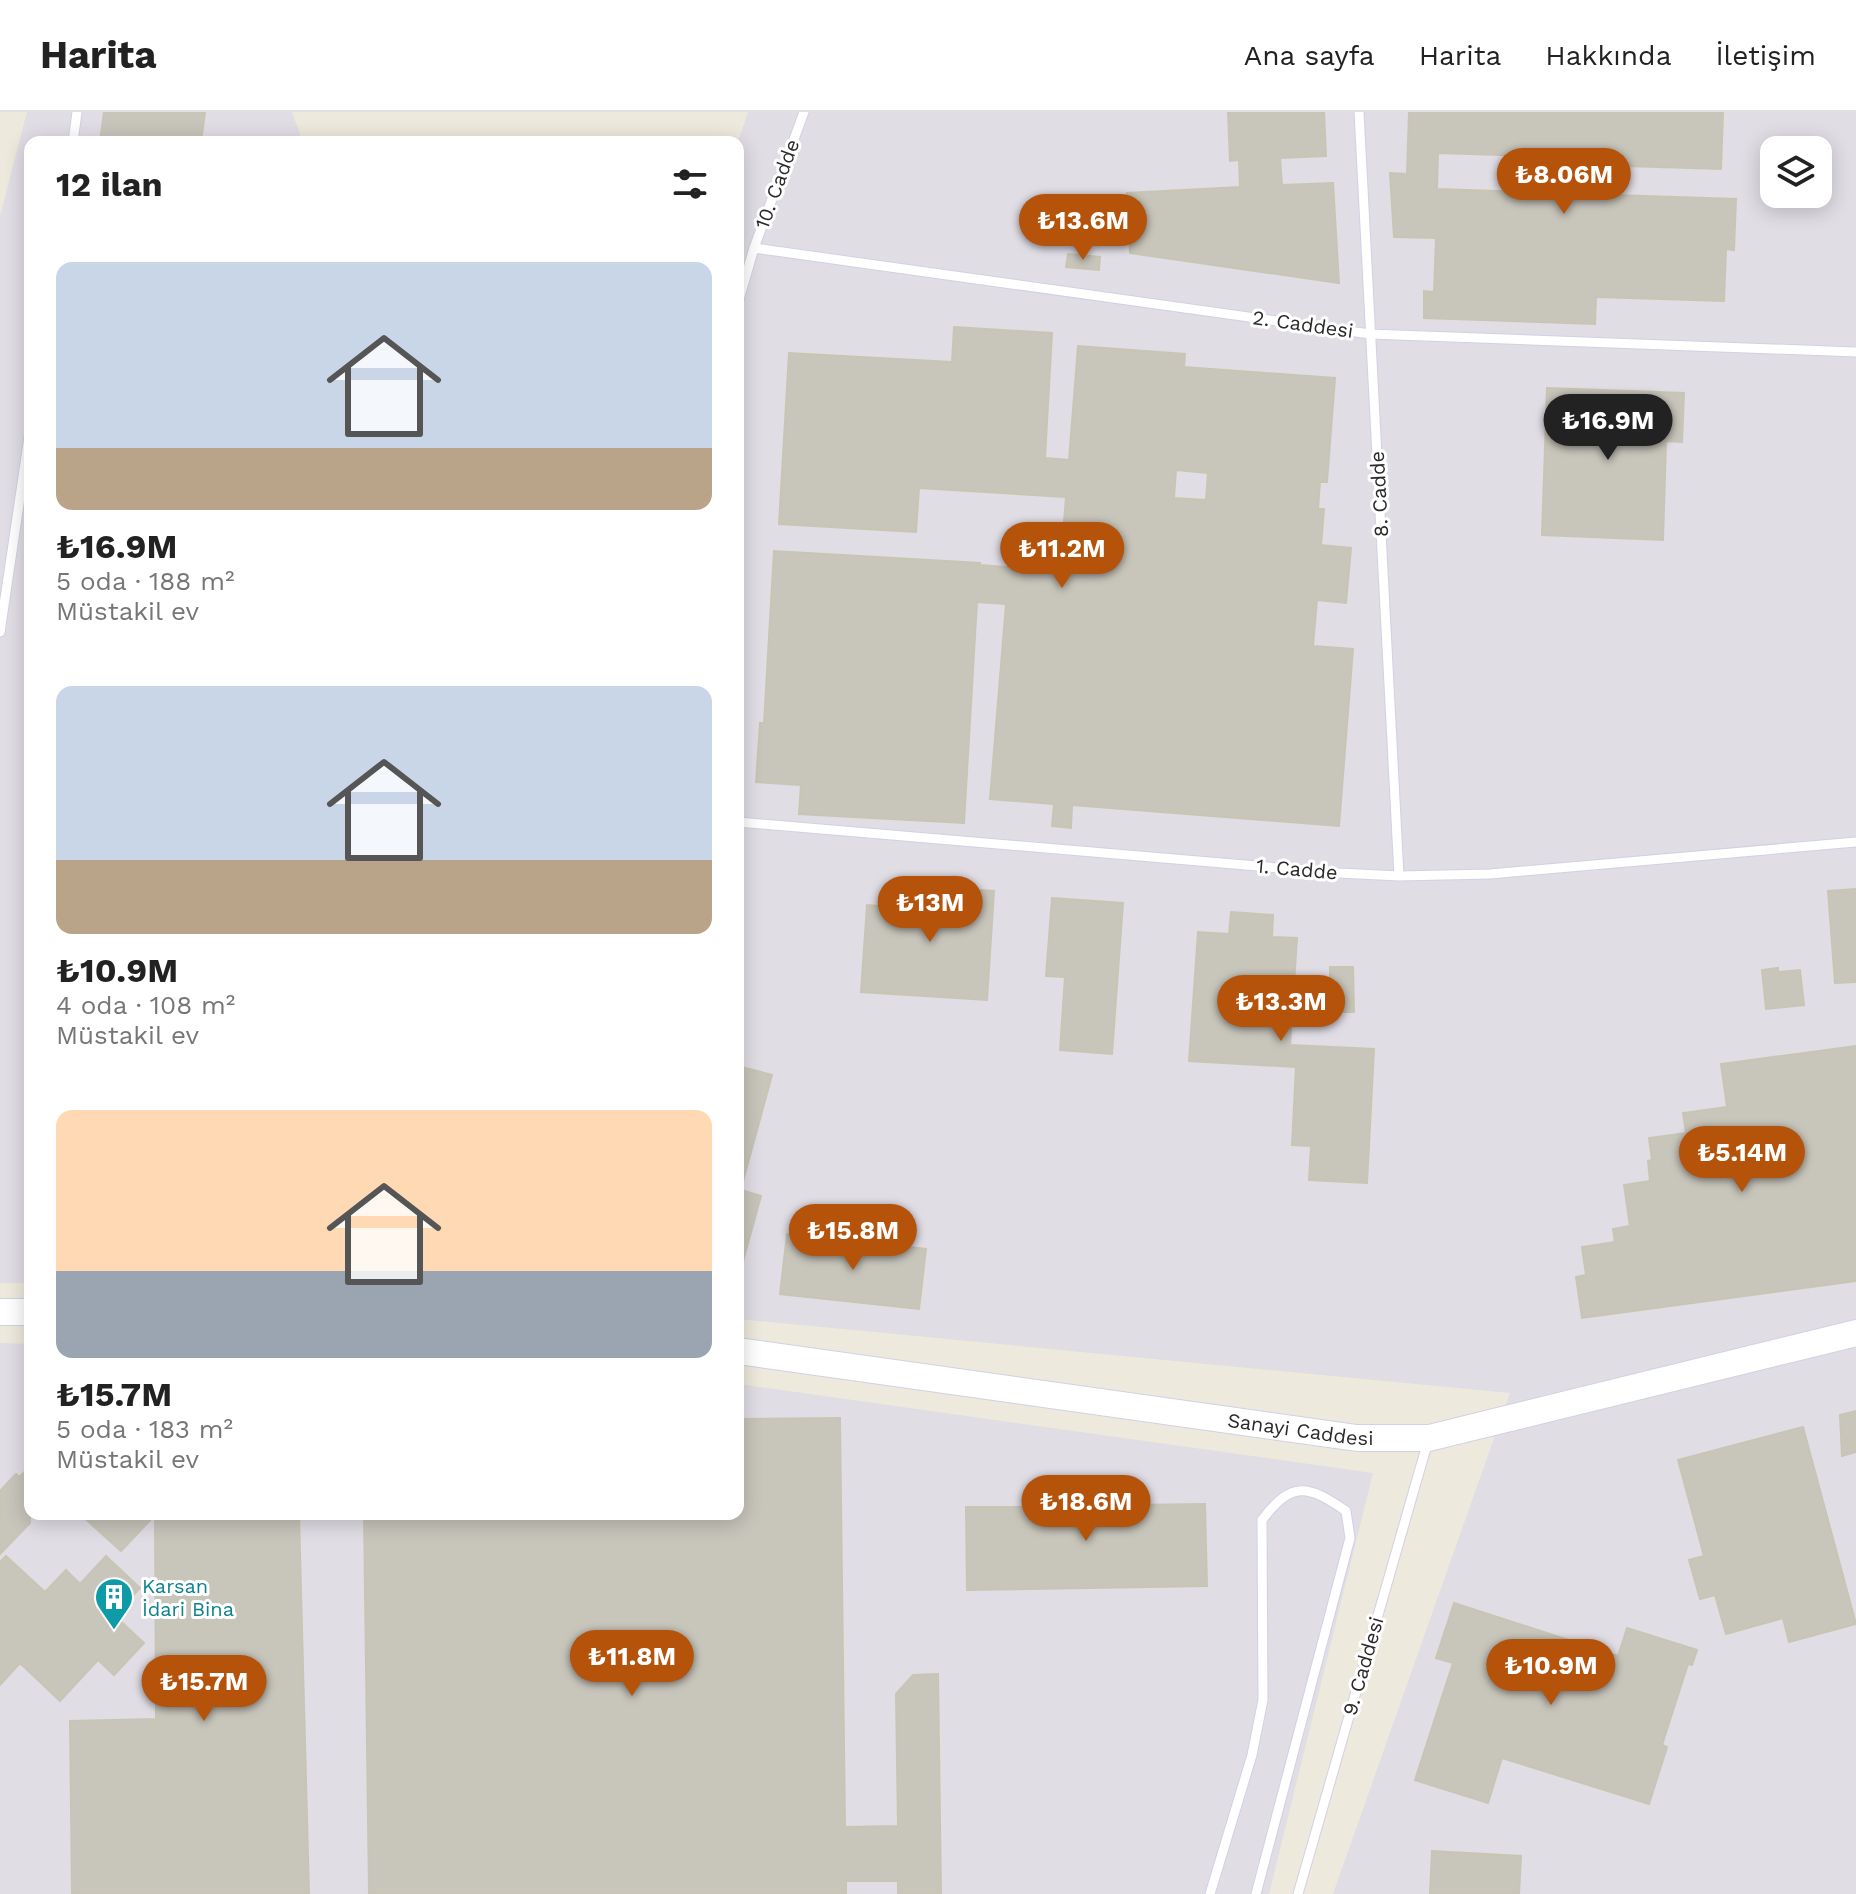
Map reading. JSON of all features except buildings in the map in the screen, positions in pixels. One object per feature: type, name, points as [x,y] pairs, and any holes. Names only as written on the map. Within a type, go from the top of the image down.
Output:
[{"type":"street","points":[[0,1312],[24,1312]]},
{"type":"street","name":"Sanayi Caddesi","points":[[744,1352],[1357,1438],[1429,1438],[1856,1333]]},
{"type":"lane","points":[[74,136],[77,112]]},
{"type":"lane","name":"10. Cadde","points":[[744,282],[804,112]]},
{"type":"lane","name":"8. Cadde","points":[[1359,112],[1399,876]]},
{"type":"lane","name":"2. Caddesi","points":[[754,248],[1370,334],[1856,352]]},
{"type":"lane","points":[[0,632],[24,470]]},
{"type":"lane","name":"1. Cadde","points":[[744,823],[1399,876],[1490,874],[1856,842]]},
{"type":"lane","name":"9. Caddesi","points":[[1298,1894],[1429,1438]]},
{"type":"lane","points":[[1210,1894],[1252,1755],[1263,1700],[1262,1520],[1276,1501],[1298,1490],[1323,1495],[1346,1511],[1350,1538],[1256,1894]]},
{"type":"shaded area","points":[[27,112],[292,112],[301,136],[24,136],[24,1283],[0,1283],[0,216]]},
{"type":"shaded area","points":[[748,112],[1856,112],[1856,1894],[1333,1894],[1510,1393],[744,1320],[744,136],[740,136]]},
{"type":"shaded area","points":[[0,1343],[24,1344],[24,1520],[744,1520],[744,1385],[1373,1473],[1269,1894],[0,1894]]},
{"type":"place","name":"Karsan İdari Bina","points":[[114,1631]]}]
